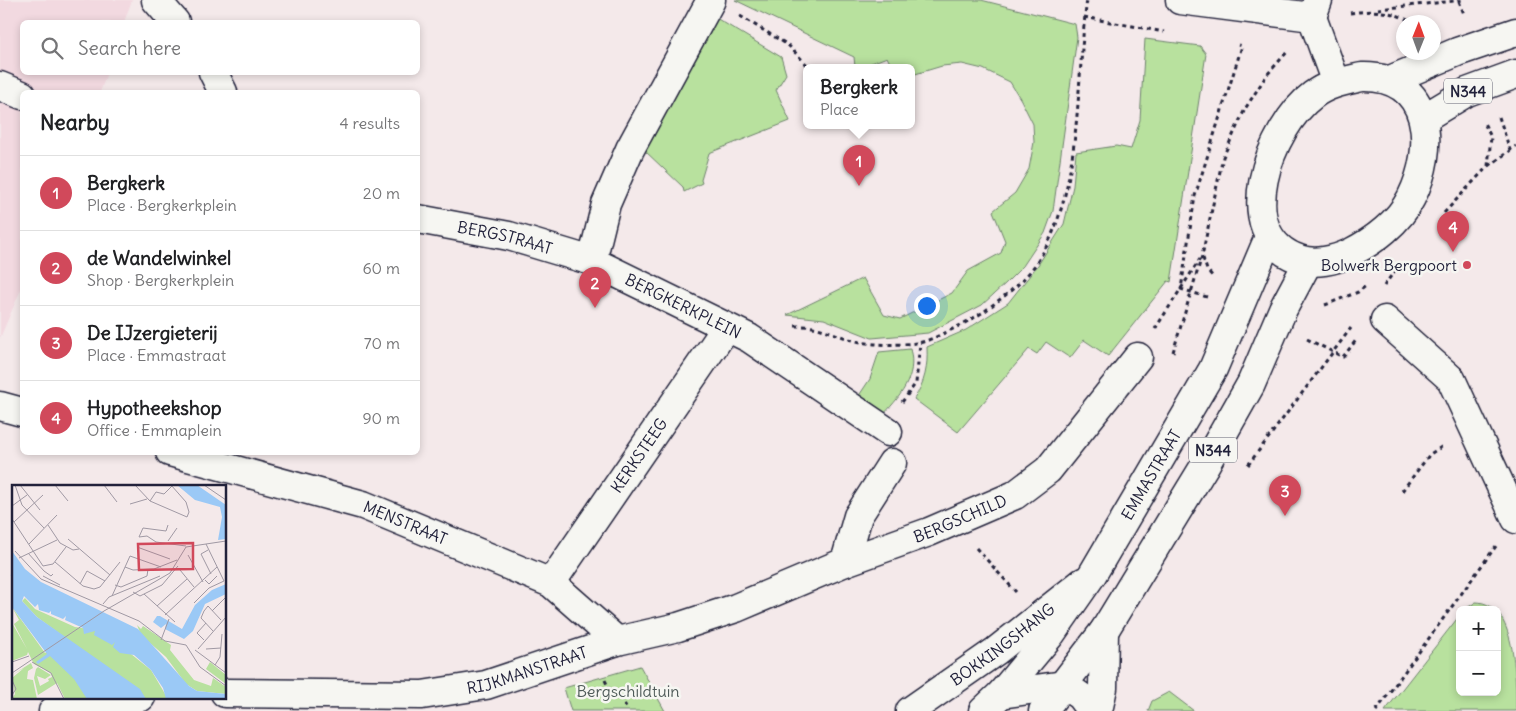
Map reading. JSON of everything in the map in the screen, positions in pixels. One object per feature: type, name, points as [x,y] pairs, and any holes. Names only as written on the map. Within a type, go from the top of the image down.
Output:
[{"type":"street","points":[[156,0],[173,20]]},
{"type":"street","points":[[1180,0],[1315,15],[1336,83]]},
{"type":"street","points":[[592,261],[606,204],[630,149],[722,6]]},
{"type":"street","name":"N344","points":[[1043,711],[1104,631],[1204,467],[1251,384],[1283,309],[1308,262],[1290,256],[1279,249],[1269,237],[1262,220],[1263,180],[1273,150],[1290,119],[1303,103],[1314,94],[1336,83],[1362,77],[1390,80],[1457,52],[1516,32]]},
{"type":"street","name":"N344","points":[[1424,118],[1467,92],[1516,74]]},
{"type":"street","points":[[214,75],[222,90]]},
{"type":"street","points":[[1308,262],[1342,257],[1364,246],[1399,216],[1411,199],[1421,175],[1426,135],[1424,118],[1414,101],[1390,80]]},
{"type":"street","points":[[0,86],[20,94]]},
{"type":"street","name":"BERGSTRAAT","points":[[420,219],[509,236],[592,261]]},
{"type":"street","name":"EMMASTRAAT","points":[[992,703],[1051,634],[1092,575],[1213,369],[1269,237]]},
{"type":"street","name":"BERGKERKPLEIN","points":[[592,261],[738,333],[886,430]]},
{"type":"street","points":[[1385,320],[1451,379],[1516,519]]},
{"type":"street","name":"KERKSTEEG","points":[[551,583],[738,333]]},
{"type":"street","name":"BERGSCHILD","points":[[617,641],[678,626],[736,608],[846,562],[953,522],[1015,495],[1048,470],[1138,357]]},
{"type":"street","points":[[0,406],[20,411]]},
{"type":"street","name":"MENSTRAAT","points":[[181,455],[363,505],[551,583],[617,641]]},
{"type":"street","points":[[846,562],[858,516],[892,464]]},
{"type":"street","name":"BOKKINGSHANG","points":[[910,711],[996,650],[1092,575]]},
{"type":"street","points":[[1098,711],[1103,688],[1104,631]]},
{"type":"street","name":"RIJKMANSTRAAT","points":[[241,700],[422,695],[486,685],[617,641]]},
{"type":"street","points":[[1064,685],[1080,696],[1091,711]]},
{"type":"street","name":"EMMASTRAAT","points":[[992,703],[1064,685]]},
{"type":"street","points":[[53,711],[135,698]]},
{"type":"path","points":[[738,333],[774,326],[812,325],[851,340],[881,345],[920,343],[975,318],[1010,292],[1029,273],[1041,254],[1063,207],[1075,128],[1087,0]]},
{"type":"path","points":[[1315,15],[1344,14],[1464,0]]},
{"type":"path","points":[[722,6],[788,45],[806,64]]},
{"type":"path","points":[[1374,10],[1396,16]]},
{"type":"path","points":[[1488,166],[1516,146]]},
{"type":"path","points":[[1138,357],[1202,256],[1170,358]]},
{"type":"path","points":[[1382,288],[1403,259]]},
{"type":"path","points":[[1245,469],[1357,322]]},
{"type":"path","points":[[886,430],[916,383],[920,343]]},
{"type":"path","points":[[1402,492],[1430,454],[1474,430]]},
{"type":"path","points":[[1376,711],[1516,519]]},
{"type":"path","points":[[953,522],[1022,599]]},
{"type":"shaded area","points":[[0,0],[132,0],[125,20],[20,20],[20,75],[106,75],[101,90],[20,90],[20,292],[0,338]]},
{"type":"green space","points":[[735,0],[981,0],[1075,24],[1077,37],[1053,211],[1045,233],[1023,266],[982,305],[928,333],[872,338],[824,319],[787,315],[863,278],[884,315],[900,319],[952,293],[968,271],[1001,253],[1005,241],[993,211],[1015,193],[1029,169],[1034,142],[1033,124],[1010,82],[983,69],[962,64],[942,66],[915,74],[915,64],[890,64],[887,57],[869,64],[855,64],[854,57]]},
{"type":"green space","points":[[716,18],[781,57],[786,74],[776,90],[790,121],[709,153],[701,180],[702,183],[684,192],[683,187],[645,151]]},
{"type":"green space","points":[[1145,39],[1200,46],[1206,54],[1171,282],[1168,281],[1108,356],[1084,340],[1070,358],[1046,342],[1037,354],[1029,349],[958,432],[914,399],[921,387],[925,374],[927,347],[966,330],[1008,303],[1038,265],[1064,224],[1073,186],[1076,152],[1116,146],[1131,149],[1140,120]]},
{"type":"green space","points":[[910,349],[912,359],[909,378],[900,395],[881,417],[856,400],[870,379],[879,352]]},
{"type":"green space","points":[[1476,602],[1489,606],[1470,606]]},
{"type":"green space","points":[[1501,619],[1511,644],[1514,662],[1516,711],[1385,711],[1456,620],[1456,696],[1501,696]]},
{"type":"green space","name":"Bergschildtuin","points":[[640,666],[665,711],[571,711],[564,688]]},
{"type":"green space","points":[[1169,692],[1194,711],[1148,711],[1152,701]]},
{"type":"place","name":"Bergkerk","points":[[859,186]]},
{"type":"place","name":"Hypotheekshop","points":[[1453,252]]},
{"type":"place","name":"Bolwerk Bergpoort","points":[[1467,265]]},
{"type":"place","name":"de Wandelwinkel","points":[[595,308]]},
{"type":"place","name":"De IJzergieterij","points":[[1285,516]]}]
